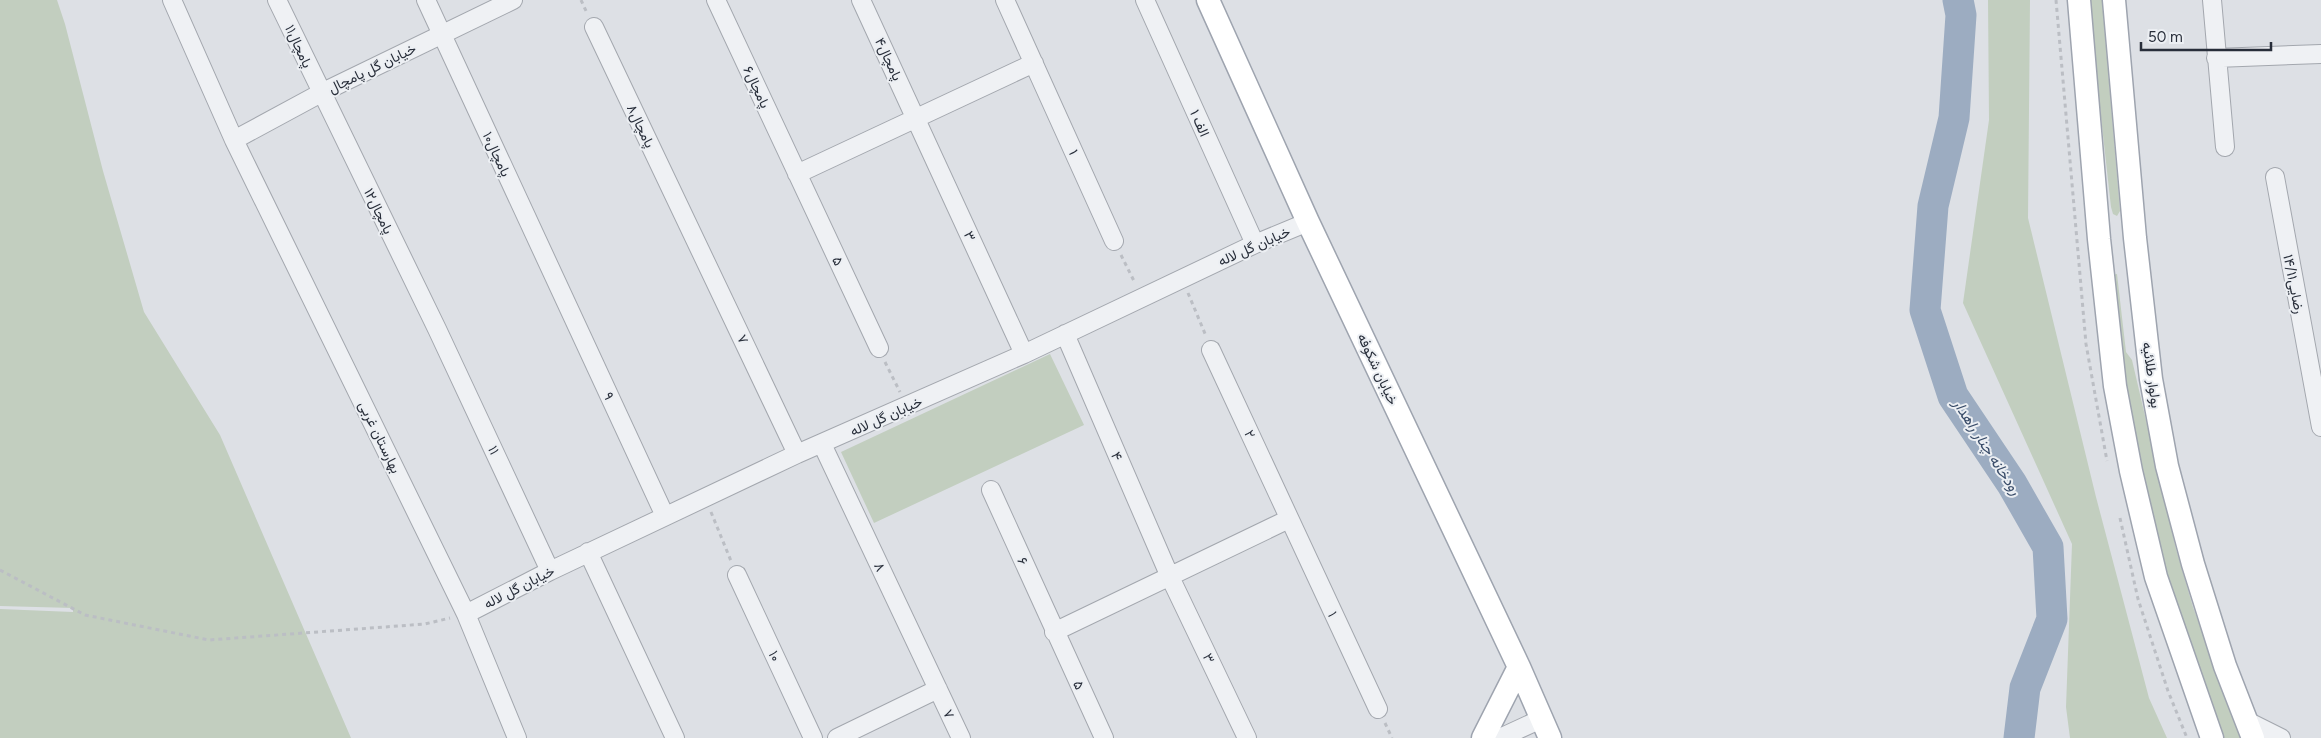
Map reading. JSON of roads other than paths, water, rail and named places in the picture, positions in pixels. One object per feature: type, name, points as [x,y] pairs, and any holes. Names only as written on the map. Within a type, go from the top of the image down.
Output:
[{"type":"main road","name":"خیابان شکوفه","points":[[1208,0],[1308,222],[1519,667],[1545,729]]},
{"type":"main road","points":[[2079,0],[2098,240],[2115,386],[2131,471],[2156,577],[2212,738]]},
{"type":"main road","name":"بولوار طلائیه","points":[[2114,0],[2135,238],[2151,378],[2167,466],[2193,564],[2225,666],[2249,729]]},
{"type":"main road","points":[[2098,240],[2135,238]]},
{"type":"main road","points":[[1483,738],[1519,667]]},
{"type":"street","name":"بهارستان غربی","points":[[172,0],[234,140],[466,614],[517,738]]},
{"type":"street","name":"پامچال۱۱","points":[[277,0],[321,92]]},
{"type":"street","name":"پامچال۱۰","points":[[426,0],[553,275]]},
{"type":"street","name":"خیابان گل پامچال","points":[[234,140],[321,92],[513,0]]},
{"type":"street","name":"پامچال۶","points":[[716,0],[797,174]]},
{"type":"street","name":"پامچال۴","points":[[861,0],[917,118]]},
{"type":"street","name":"۱","points":[[1005,0],[1114,241]]},
{"type":"street","points":[[2212,0],[2225,147]]},
{"type":"street","name":"۱ الف","points":[[1145,1],[1255,244]]},
{"type":"street","name":"پامچال۸","points":[[594,27],[688,225]]},
{"type":"street","points":[[2216,58],[2321,54]]},
{"type":"street","points":[[797,174],[1034,63]]},
{"type":"street","name":"پامچال۱۲","points":[[321,92],[437,329]]},
{"type":"street","name":"۳","points":[[917,118],[1024,354]]},
{"type":"street","name":"۵","points":[[797,174],[879,348]]},
{"type":"street","name":"رضایی۱۴/۱۱","points":[[2275,177],[2318,390],[2321,427]]},
{"type":"street","name":"خیابان گل لاله","points":[[466,614],[588,552],[797,454],[1024,354],[1255,244],[1308,222]]},
{"type":"street","name":"۷","points":[[688,225],[797,454]]},
{"type":"street","name":"۹","points":[[553,275],[664,516]]},
{"type":"street","name":"۱۱","points":[[437,329],[550,571]]},
{"type":"street","name":"۴","points":[[1065,334],[1170,577]]},
{"type":"street","name":"۲","points":[[1211,350],[1288,519]]},
{"type":"street","name":"۸","points":[[822,444],[938,689]]},
{"type":"street","name":"۶","points":[[991,490],[1054,632]]},
{"type":"street","points":[[1054,632],[1288,519]]},
{"type":"street","name":"۱","points":[[1288,519],[1378,709]]},
{"type":"street","points":[[588,552],[674,738]]},
{"type":"street","name":"۱۰","points":[[737,575],[813,738]]},
{"type":"street","name":"۳","points":[[1170,577],[1247,738]]},
{"type":"street","name":"۵","points":[[1054,632],[1104,738]]},
{"type":"street","points":[[837,738],[938,689]]},
{"type":"street","name":"۷","points":[[938,689],[961,738]]},
{"type":"street","points":[[1500,738],[1545,729]]},
{"type":"street","points":[[2249,729],[2281,738]]},
{"type":"waterway","name":"رودخانه چنار راهدار","points":[[1958,0],[1961,15],[1954,118],[1933,206],[1925,310],[1953,396],[2012,484],[2048,547],[2052,619],[2025,688],[2019,738]]}]
